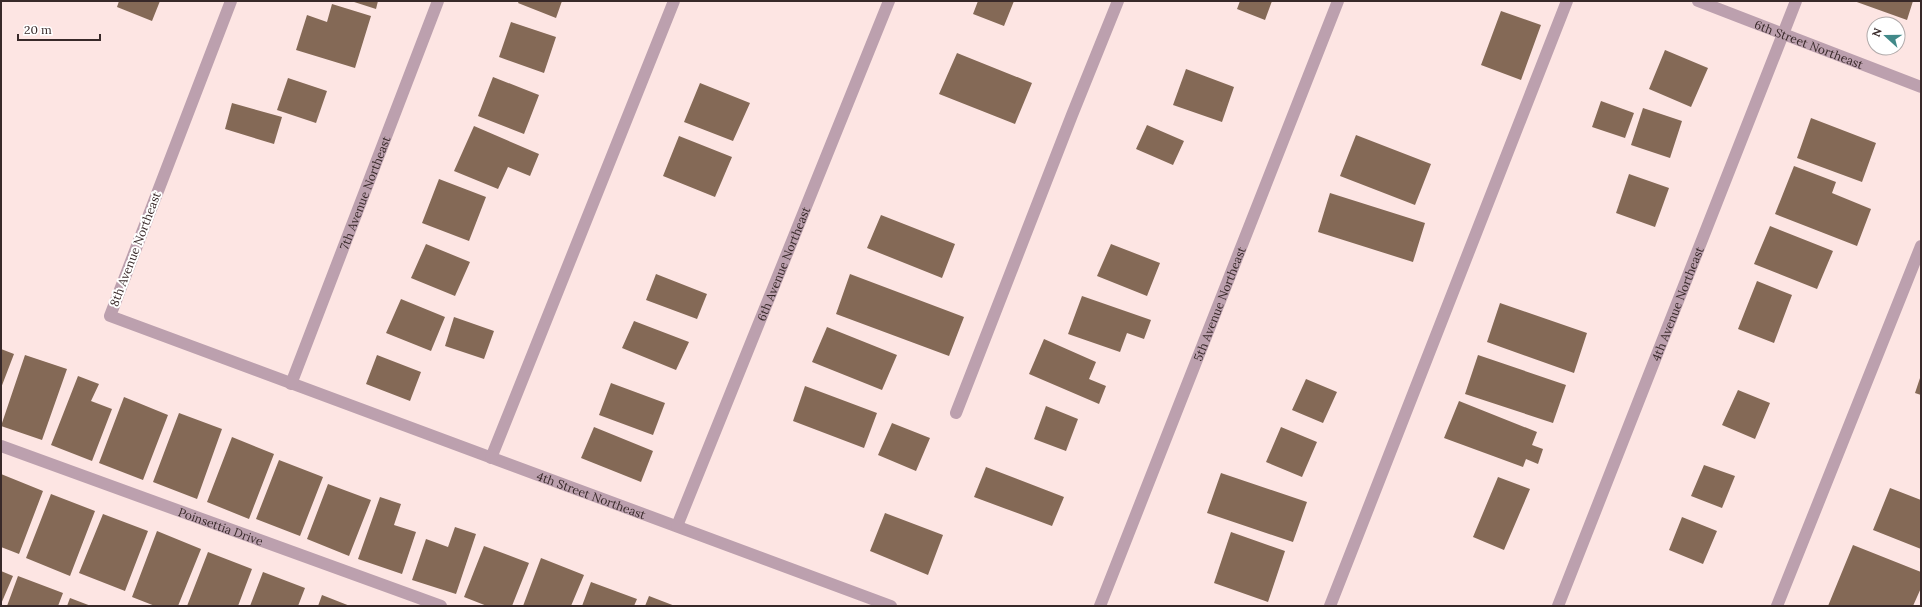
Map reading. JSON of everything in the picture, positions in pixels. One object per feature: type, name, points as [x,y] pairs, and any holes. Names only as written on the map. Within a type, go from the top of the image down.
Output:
[{"type":"street","name":"8th Avenue Northeast","points":[[231,1],[110,316],[291,384]]},
{"type":"street","name":"7th Avenue Northeast","points":[[291,384],[438,1]]},
{"type":"street","points":[[491,458],[674,1]]},
{"type":"street","name":"6th Avenue Northeast","points":[[678,526],[889,1]]},
{"type":"street","points":[[956,413],[1069,122],[1118,1]]},
{"type":"street","name":"5th Avenue Northeast","points":[[1100,606],[1338,1]]},
{"type":"street","points":[[1330,606],[1568,1]]},
{"type":"street","name":"6th Street Northeast","points":[[1698,1],[1921,87]]},
{"type":"street","name":"4th Avenue Northeast","points":[[1558,606],[1796,1]]},
{"type":"street","points":[[1777,606],[1921,246]]},
{"type":"street","name":"4th Street Northeast","points":[[291,384],[891,606]]},
{"type":"street","name":"Poinsettia Drive","points":[[1,446],[441,606]]},
{"type":"building","points":[[119,1],[160,1],[152,21],[117,7]]},
{"type":"building","points":[[351,1],[378,1],[376,9]]},
{"type":"building","points":[[519,1],[562,1],[556,18],[518,3]]},
{"type":"building","points":[[978,1],[1014,1],[1004,26],[973,14]]},
{"type":"building","points":[[1240,1],[1272,1],[1265,20],[1237,9]]},
{"type":"building","points":[[1854,1],[1913,1],[1907,20],[1906,16],[1896,16]]},
{"type":"building","points":[[332,4],[371,16],[355,68],[296,50],[307,15],[327,22]]},
{"type":"building","points":[[1501,11],[1541,25],[1521,80],[1481,65]]},
{"type":"building","points":[[511,22],[556,37],[544,73],[499,57]]},
{"type":"building","points":[[1665,50],[1708,68],[1691,107],[1649,89]]},
{"type":"building","points":[[957,53],[1032,83],[1015,124],[939,94]]},
{"type":"building","points":[[1186,69],[1234,87],[1222,122],[1173,105]]},
{"type":"building","points":[[493,77],[539,95],[524,134],[478,116]]},
{"type":"building","points":[[288,78],[327,91],[316,123],[277,110]]},
{"type":"building","points":[[700,83],[750,103],[733,141],[684,122]]},
{"type":"building","points":[[1601,101],[1634,113],[1625,138],[1592,127]]},
{"type":"building","points":[[232,103],[282,117],[274,144],[225,129]]},
{"type":"building","points":[[1643,108],[1682,121],[1670,158],[1631,145]]},
{"type":"building","points":[[1811,118],[1876,143],[1862,182],[1797,158]]},
{"type":"building","points":[[1147,125],[1184,141],[1173,165],[1136,149]]},
{"type":"building","points":[[474,126],[539,154],[530,176],[508,167],[498,189],[454,171]]},
{"type":"building","points":[[1356,135],[1431,164],[1415,205],[1340,176]]},
{"type":"building","points":[[679,136],[732,157],[715,197],[663,176]]},
{"type":"building","points":[[1794,166],[1836,182],[1832,193],[1871,209],[1857,246],[1775,214]]},
{"type":"building","points":[[1629,174],[1669,188],[1655,227],[1616,213]]},
{"type":"building","points":[[439,179],[486,197],[469,241],[422,223]]},
{"type":"building","points":[[1330,193],[1425,223],[1413,262],[1318,232]]},
{"type":"building","points":[[881,215],[955,244],[942,278],[867,248]]},
{"type":"building","points":[[1770,226],[1833,251],[1817,289],[1754,264]]},
{"type":"building","points":[[426,244],[470,262],[455,296],[411,278]]},
{"type":"building","points":[[1111,244],[1160,263],[1147,296],[1097,276]]},
{"type":"building","points":[[656,274],[707,294],[697,319],[646,300]]},
{"type":"building","points":[[850,274],[964,317],[949,356],[836,314]]},
{"type":"building","points":[[1757,281],[1792,295],[1774,343],[1738,329]]},
{"type":"building","points":[[1082,296],[1151,320],[1144,339],[1127,333],[1120,352],[1068,334]]},
{"type":"building","points":[[401,299],[445,317],[431,351],[386,333]]},
{"type":"building","points":[[1500,303],[1587,333],[1574,373],[1487,342]]},
{"type":"building","points":[[454,317],[494,331],[484,359],[445,346]]},
{"type":"building","points":[[634,321],[689,342],[676,370],[622,348]]},
{"type":"building","points":[[827,327],[897,355],[882,390],[812,362]]},
{"type":"building","points":[[1044,339],[1096,362],[1089,379],[1106,386],[1099,404],[1029,374]]},
{"type":"building","points":[[1,349],[14,354],[1,388]]},
{"type":"building","points":[[25,355],[67,369],[42,440],[1,426]]},
{"type":"building","points":[[377,355],[421,372],[410,401],[366,384]]},
{"type":"building","points":[[1478,355],[1566,385],[1553,423],[1465,394]]},
{"type":"building","points":[[1921,375],[1921,395],[1915,393]]},
{"type":"building","points":[[78,376],[99,384],[91,401],[112,409],[92,461],[51,445]]},
{"type":"building","points":[[1306,379],[1337,392],[1323,423],[1292,410]]},
{"type":"building","points":[[611,383],[665,403],[653,435],[599,415]]},
{"type":"building","points":[[805,386],[877,413],[864,448],[793,421]]},
{"type":"building","points":[[1738,390],[1770,403],[1755,439],[1722,425]]},
{"type":"building","points":[[124,397],[168,415],[143,480],[99,463]]},
{"type":"building","points":[[1459,401],[1537,432],[1532,445],[1543,449],[1538,464],[1526,459],[1523,467],[1444,438]]},
{"type":"building","points":[[1046,406],[1078,419],[1066,451],[1034,439]]},
{"type":"building","points":[[179,413],[222,429],[197,499],[153,482]]},
{"type":"building","points":[[892,423],[930,438],[916,471],[878,455]]},
{"type":"building","points":[[594,427],[653,451],[641,482],[581,458]]},
{"type":"building","points":[[1281,427],[1317,442],[1302,477],[1266,462]]},
{"type":"building","points":[[232,437],[274,454],[249,519],[207,502]]},
{"type":"building","points":[[279,460],[323,477],[300,536],[256,519]]},
{"type":"building","points":[[1704,465],[1735,476],[1722,508],[1691,496]]},
{"type":"building","points":[[986,467],[1064,497],[1052,526],[974,497]]},
{"type":"building","points":[[1221,473],[1307,502],[1293,542],[1207,513]]},
{"type":"building","points":[[1,474],[43,491],[19,554],[1,547]]},
{"type":"building","points":[[1498,477],[1530,489],[1504,550],[1473,537]]},
{"type":"building","points":[[328,484],[371,500],[349,556],[307,539]]},
{"type":"building","points":[[1890,488],[1921,500],[1921,549],[1873,530]]},
{"type":"building","points":[[51,494],[95,511],[70,576],[26,558]]},
{"type":"building","points":[[380,497],[401,504],[394,525],[416,532],[402,574],[358,559]]},
{"type":"building","points":[[885,513],[943,535],[928,575],[870,551]]},
{"type":"building","points":[[103,514],[148,531],[125,591],[79,573]]},
{"type":"building","points":[[1682,517],[1717,531],[1703,564],[1669,550]]},
{"type":"building","points":[[455,527],[476,534],[456,594],[412,580],[426,539],[448,547]]},
{"type":"building","points":[[157,531],[201,549],[178,606],[155,606],[132,597]]},
{"type":"building","points":[[1231,532],[1285,551],[1268,602],[1214,583]]},
{"type":"building","points":[[1853,545],[1921,572],[1921,588],[1913,606],[1828,606]]},
{"type":"building","points":[[484,546],[529,563],[512,606],[487,606],[464,597]]},
{"type":"building","points":[[208,552],[252,569],[238,606],[187,606]]},
{"type":"building","points":[[541,558],[584,575],[571,606],[523,606]]},
{"type":"building","points":[[1,571],[13,576],[1,604]]},
{"type":"building","points":[[263,572],[305,588],[298,606],[250,606]]},
{"type":"building","points":[[18,576],[63,593],[58,606],[7,606]]},
{"type":"building","points":[[591,582],[637,599],[634,606],[582,606]]},
{"type":"building","points":[[322,595],[350,606],[318,606]]},
{"type":"building","points":[[649,596],[675,606],[645,606]]},
{"type":"building","points":[[70,598],[91,606],[67,606]]}]
